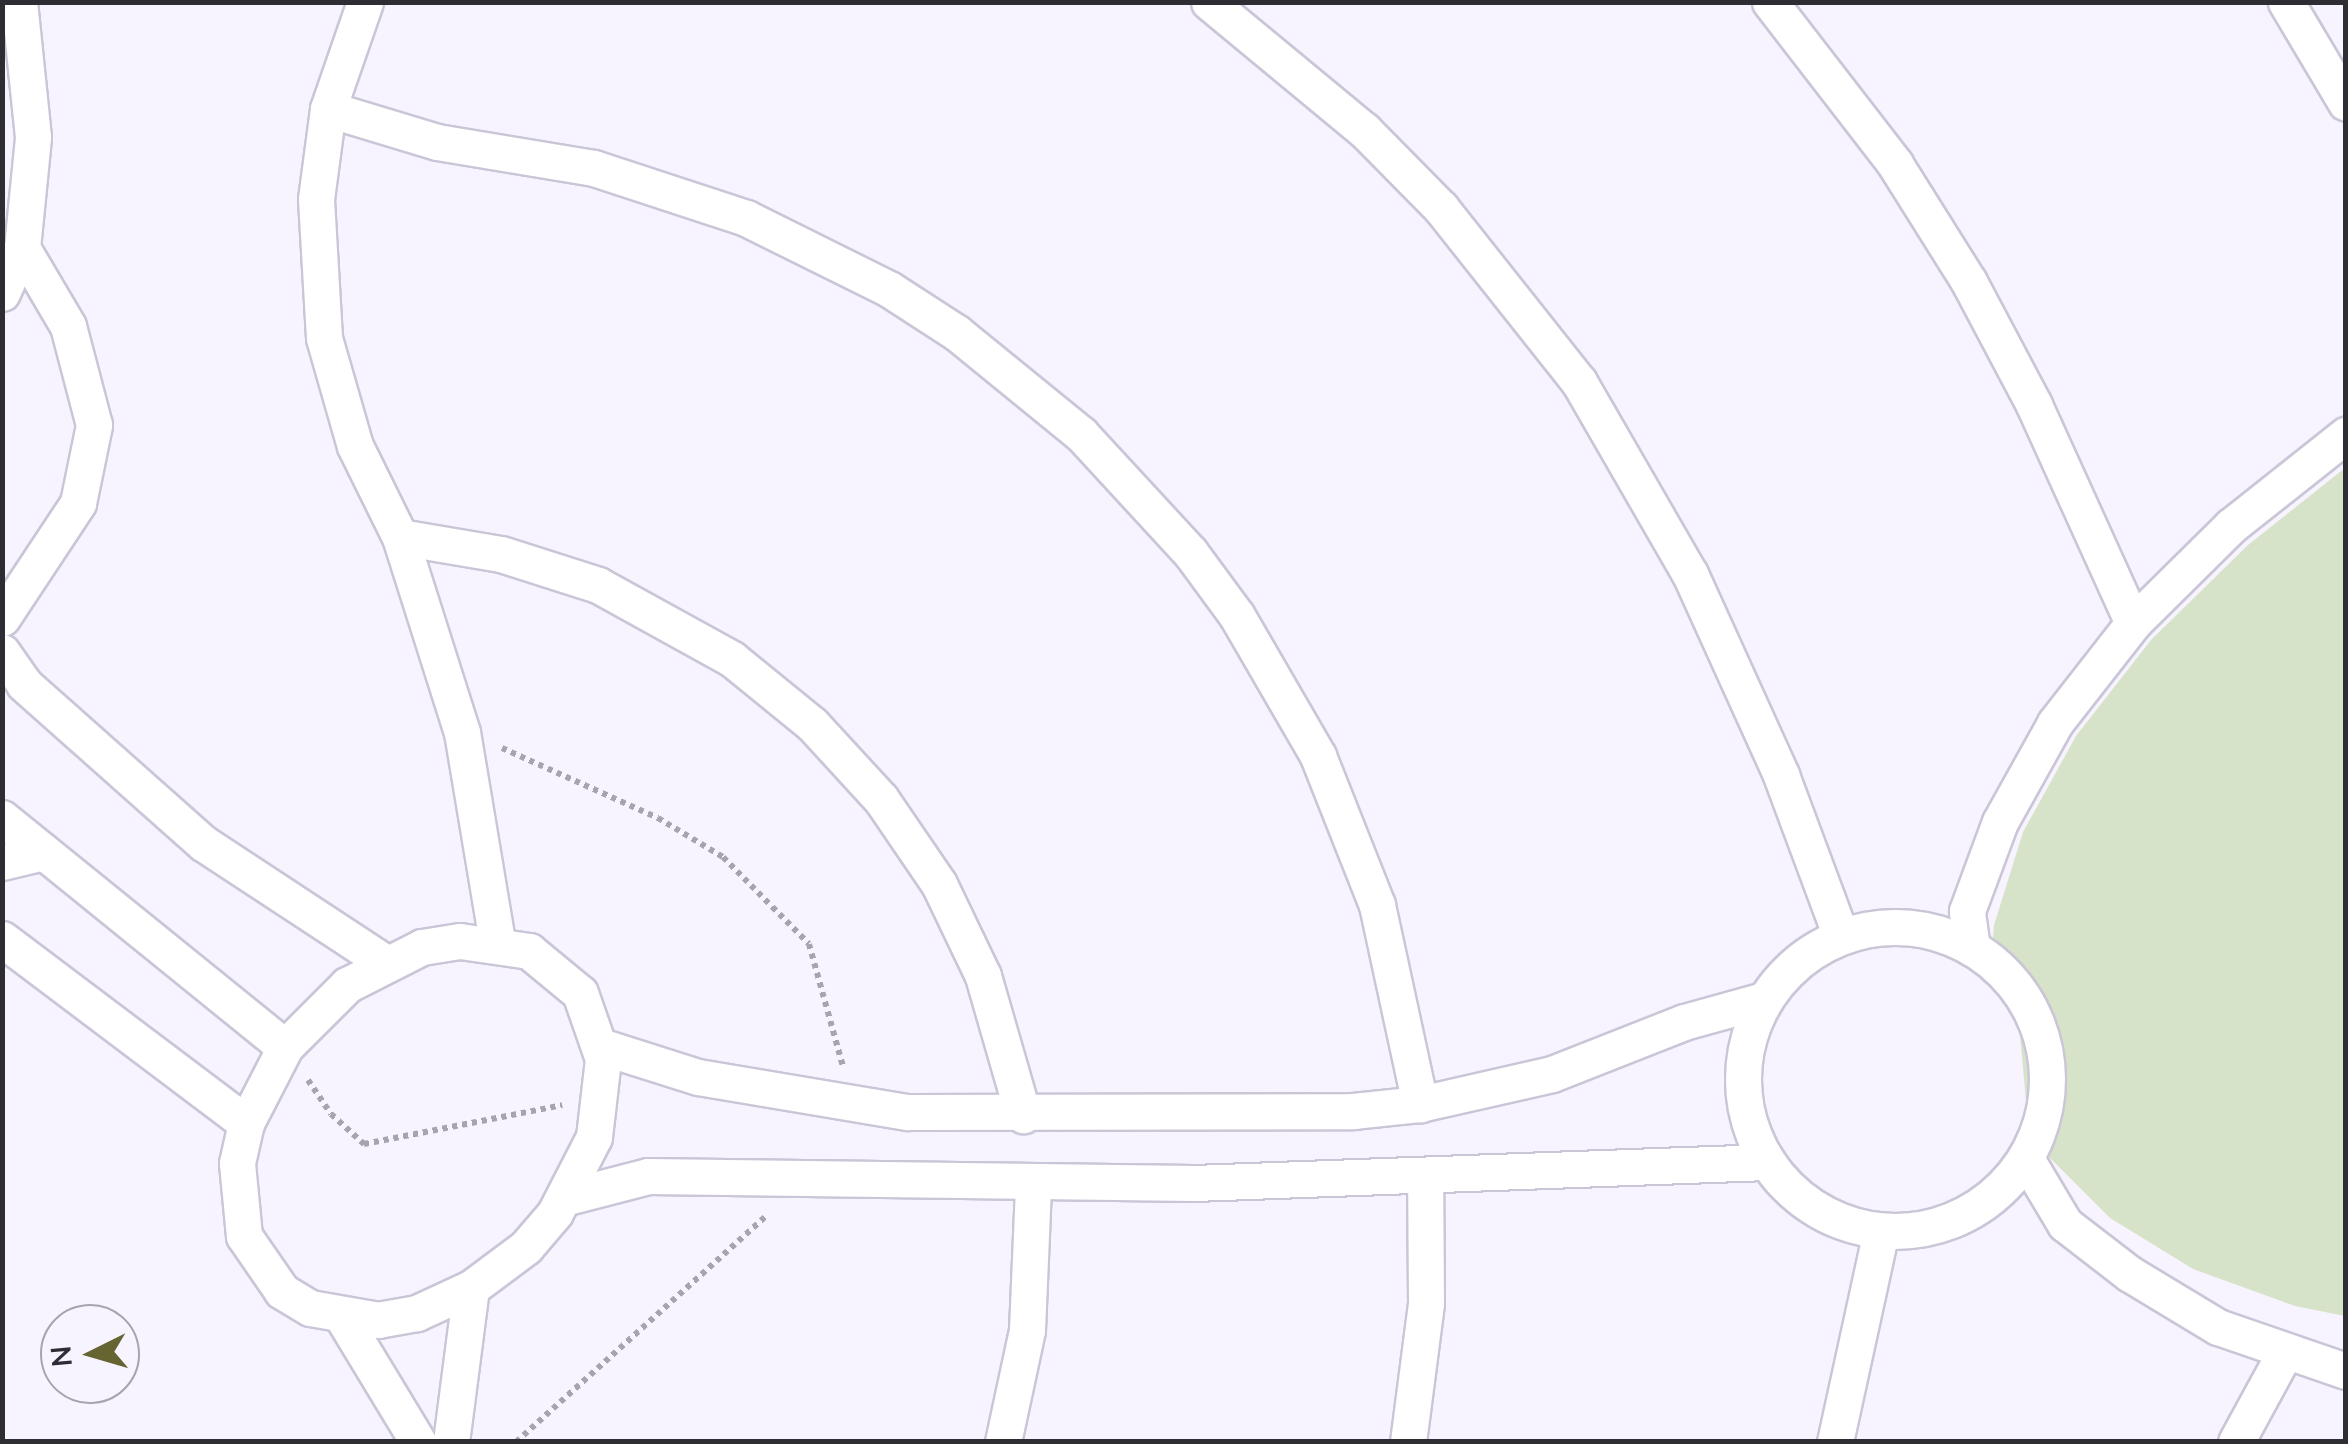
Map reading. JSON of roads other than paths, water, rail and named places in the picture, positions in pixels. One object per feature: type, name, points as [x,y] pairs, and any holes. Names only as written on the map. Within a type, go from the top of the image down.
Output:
[{"type":"street","points":[[2,293],[22,248],[33,136],[18,2]]},
{"type":"street","points":[[365,2],[328,110],[316,199],[324,338],[355,446],[400,537],[462,732],[497,942]]},
{"type":"street","points":[[1209,2],[1364,130],[1442,208],[1579,382],[1690,574],[1781,776],[1841,936]]},
{"type":"street","points":[[1770,2],[1895,164],[1969,282],[2034,405],[2133,623]]},
{"type":"street","points":[[2286,2],[2346,103]]},
{"type":"street","points":[[328,110],[437,142],[594,168],[746,218],[819,251],[957,332],[1081,434],[1164,521],[1228,603],[1318,756],[1377,905],[1420,1104]]},
{"type":"street","points":[[2,618],[78,503],[94,425],[68,326],[22,248]]},
{"type":"street","points":[[1972,948],[1967,910],[2000,822],[2056,722],[2133,623],[2231,526],[2346,435]]},
{"type":"street","points":[[400,537],[501,554],[614,592],[732,658],[812,724],[881,799],[939,884],[983,976],[1023,1115]]},
{"type":"street","points":[[2,652],[24,684],[203,844],[384,962]]},
{"type":"street","points":[[2,818],[286,1046]]},
{"type":"street","points":[[2,862],[44,852]]},
{"type":"street","points":[[1908,927],[1972,948],[2010,982],[2036,1025],[2046,1092],[2028,1162],[1978,1206],[1948,1221],[1881,1231],[1817,1209],[1768,1162],[1744,1099],[1750,1032],[1764,1000],[1811,951],[1841,936],[1908,927]]},
{"type":"street","points":[[2,939],[246,1123]]},
{"type":"street","points":[[497,942],[558,969],[580,993],[600,1046],[602,1097],[594,1136],[566,1197],[526,1247],[472,1288],[417,1312],[343,1318],[282,1291],[252,1251],[237,1201],[246,1123],[286,1046],[314,1013],[384,962],[422,947],[497,942]]},
{"type":"street","points":[[600,1046],[698,1077],[850,1098],[908,1112],[1286,1113],[1420,1104],[1552,1074],[1684,1022],[1764,1000]]},
{"type":"street","points":[[566,1197],[648,1176],[1033,1184],[1768,1162]]},
{"type":"street","points":[[2028,1162],[2065,1224],[2130,1274],[2218,1327],[2346,1371]]},
{"type":"street","points":[[1408,1442],[1426,1303],[1425,1174]]},
{"type":"street","points":[[1003,1442],[1027,1330],[1033,1184]]},
{"type":"street","points":[[1835,1442],[1881,1231]]},
{"type":"street","points":[[451,1442],[472,1288]]},
{"type":"street","points":[[343,1318],[418,1442]]},
{"type":"street","points":[[2236,1442],[2285,1352]]}]
